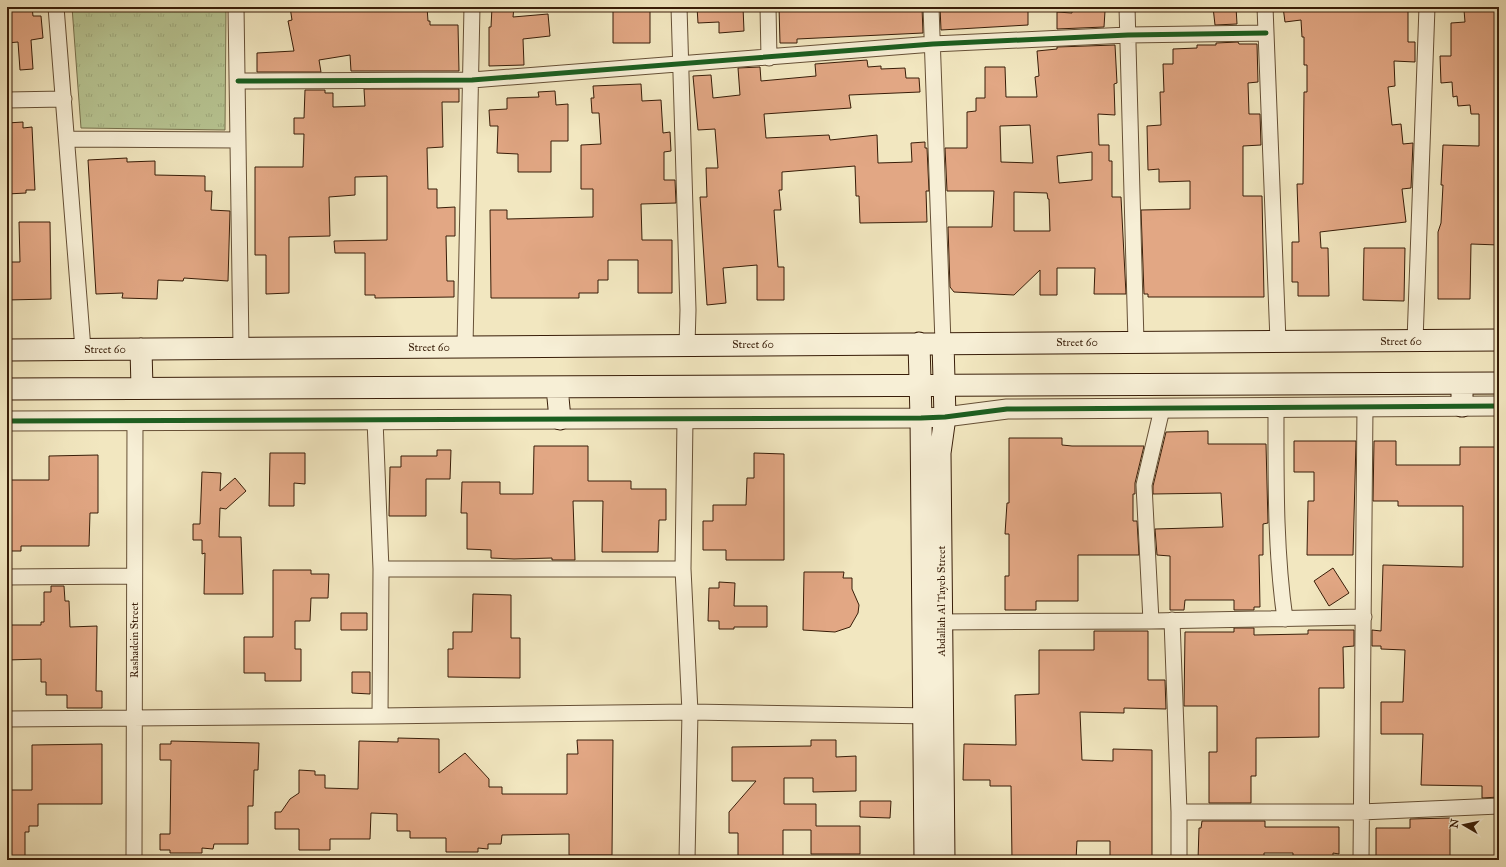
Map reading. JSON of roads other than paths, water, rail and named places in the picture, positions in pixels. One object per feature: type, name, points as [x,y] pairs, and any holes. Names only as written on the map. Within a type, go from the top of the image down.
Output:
[{"type":"main road","name":"Street 60","points":[[7,350],[1499,340]]},
{"type":"main road","name":"Abdallah Al Tayeb Street","points":[[919,343],[921,418],[932,622],[933,716],[944,860]]},
{"type":"main road","name":"Abdallah Al Tayeb Street","points":[[932,622],[940,453],[945,417],[943,343]]},
{"type":"main road","points":[[141,349],[142,388]]},
{"type":"main road","points":[[7,389],[944,384],[1499,383]]},
{"type":"main road","points":[[1462,384],[1462,406]]},
{"type":"main road","points":[[557,387],[560,419]]},
{"type":"main road","name":"Abdallah Al Tayeb Street","points":[[925,860],[933,716]]},
{"type":"street","points":[[56,7],[83,349]]},
{"type":"street","points":[[236,7],[241,348]]},
{"type":"street","points":[[466,346],[472,80],[472,7]]},
{"type":"street","points":[[679,7],[679,65],[688,310],[687,345]]},
{"type":"street","points":[[768,7],[769,58]]},
{"type":"street","points":[[931,7],[943,343]]},
{"type":"street","points":[[1127,7],[1136,342]]},
{"type":"street","points":[[1264,7],[1278,341]]},
{"type":"street","points":[[1415,341],[1428,7]]},
{"type":"street","points":[[238,81],[472,80],[933,44],[1128,35],[1266,33]]},
{"type":"street","points":[[7,100],[64,99]]},
{"type":"street","points":[[67,139],[238,140]]},
{"type":"street","points":[[7,421],[921,418],[945,417],[1007,409],[1499,406]]},
{"type":"street","points":[[1361,860],[1365,407]]},
{"type":"street","points":[[1276,408],[1276,508],[1281,591],[1285,619]]},
{"type":"street","points":[[1150,621],[1144,485],[1162,409]]},
{"type":"street","points":[[686,418],[683,569],[690,712],[688,860]]},
{"type":"street","name":"Rashadein Street","points":[[134,420],[134,860]]},
{"type":"street","points":[[375,420],[381,569],[380,716]]},
{"type":"street","points":[[381,569],[683,569]]},
{"type":"street","points":[[7,577],[134,576]]},
{"type":"street","points":[[932,622],[1150,621],[1364,617]]},
{"type":"street","points":[[1172,620],[1179,812],[1179,860]]},
{"type":"street","points":[[7,719],[134,719],[690,712],[933,716]]},
{"type":"street","points":[[1179,812],[1361,812],[1499,806]]}]
